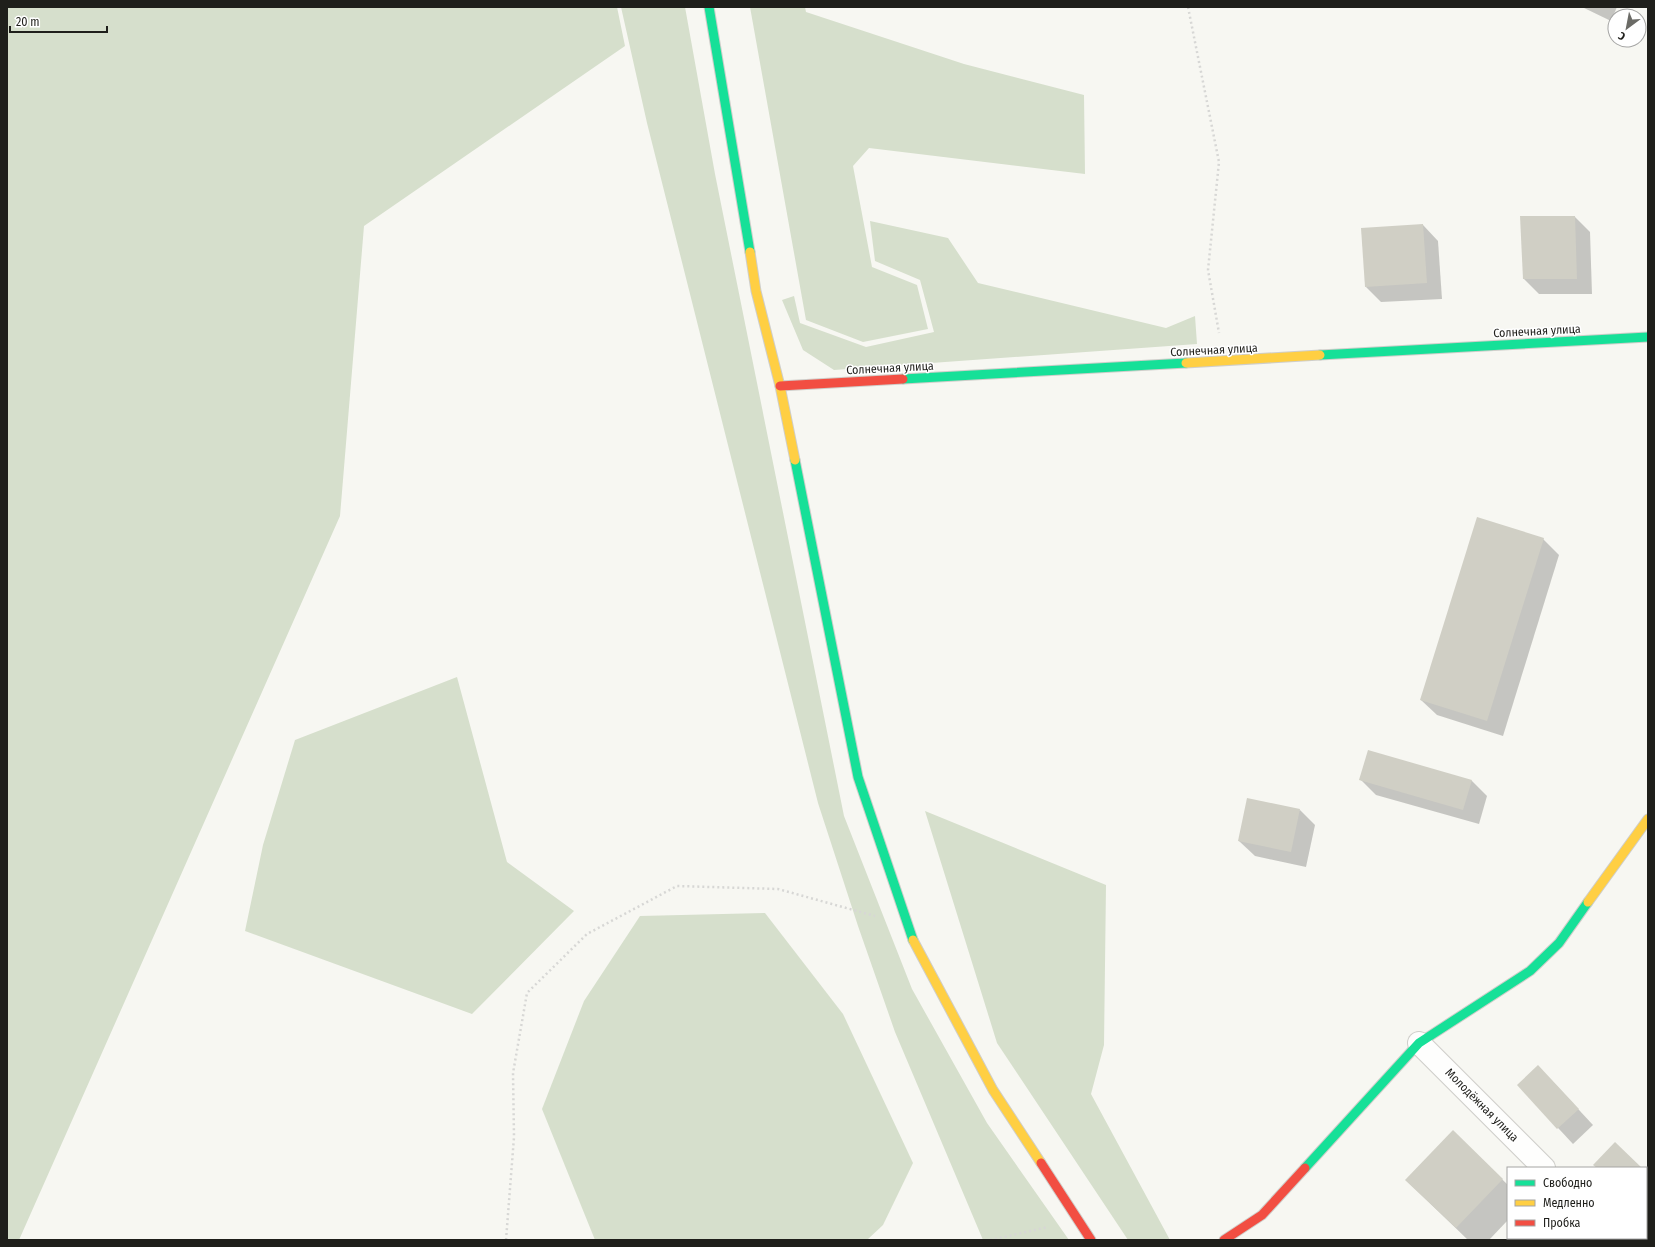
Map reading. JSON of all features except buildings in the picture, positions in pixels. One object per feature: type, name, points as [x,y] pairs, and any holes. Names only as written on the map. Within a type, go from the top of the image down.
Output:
[{"type":"street","points":[[709,7],[756,291],[780,386],[858,777],[915,946],[993,1090],[1091,1240]]},
{"type":"street","name":"Солнечная улица","points":[[780,386],[1648,337]]},
{"type":"street","points":[[1224,1240],[1262,1215],[1419,1043],[1530,971],[1559,943],[1648,819]]},
{"type":"street","name":"Молодёжная улица","points":[[1419,1043],[1543,1167]]},
{"type":"path","points":[[1188,7],[1219,162],[1208,270],[1224,361]]},
{"type":"path","points":[[506,1240],[514,1137],[513,1073],[527,993],[587,934],[677,886],[778,889],[908,926]]},
{"type":"path","points":[[990,1240],[1079,1220]]},
{"type":"green space","points":[[7,7],[617,7],[625,46],[364,226],[340,516],[19,1240],[7,1240]]},
{"type":"green space","points":[[621,7],[685,7],[715,174],[844,816],[912,989],[987,1123],[1069,1240],[983,1240],[895,1032],[858,926],[818,803],[647,123]]},
{"type":"green space","points":[[750,7],[805,7],[806,12],[964,64],[1084,95],[1085,174],[869,148],[853,166],[872,267],[917,285],[928,329],[863,342],[806,320]]},
{"type":"green space","points":[[870,221],[948,238],[978,283],[1166,328],[1195,316],[1197,344],[834,370],[803,350],[782,300],[794,296],[800,323],[866,347],[934,332],[920,280],[875,261]]},
{"type":"green space","points":[[457,677],[507,862],[574,911],[472,1014],[245,931],[263,845],[295,740]]},
{"type":"green space","points":[[925,811],[1106,885],[1104,1045],[1091,1094],[1170,1240],[1128,1240],[997,1043]]},
{"type":"green space","points":[[765,913],[843,1014],[913,1163],[883,1225],[867,1240],[595,1240],[542,1109],[584,1001],[640,916]]},
{"type":"traffic: fast","points":[[709,7],[750,252]]},
{"type":"traffic: fast","points":[[1320,355],[1648,337]]},
{"type":"traffic: fast","points":[[903,379],[1186,363]]},
{"type":"traffic: fast","points":[[795,460],[858,777],[913,940]]},
{"type":"traffic: fast","points":[[1305,1168],[1419,1043],[1530,971],[1559,943],[1588,902]]},
{"type":"traffic: slow","points":[[750,252],[756,291],[780,386],[795,460]]},
{"type":"traffic: slow","points":[[1186,363],[1320,355]]},
{"type":"traffic: slow","points":[[1588,902],[1648,819]]},
{"type":"traffic: slow","points":[[913,940],[993,1090],[1041,1163]]},
{"type":"traffic: jam","points":[[780,386],[903,379]]},
{"type":"traffic: jam","points":[[1041,1163],[1091,1240]]},
{"type":"traffic: jam","points":[[1224,1240],[1262,1215],[1305,1168]]}]
